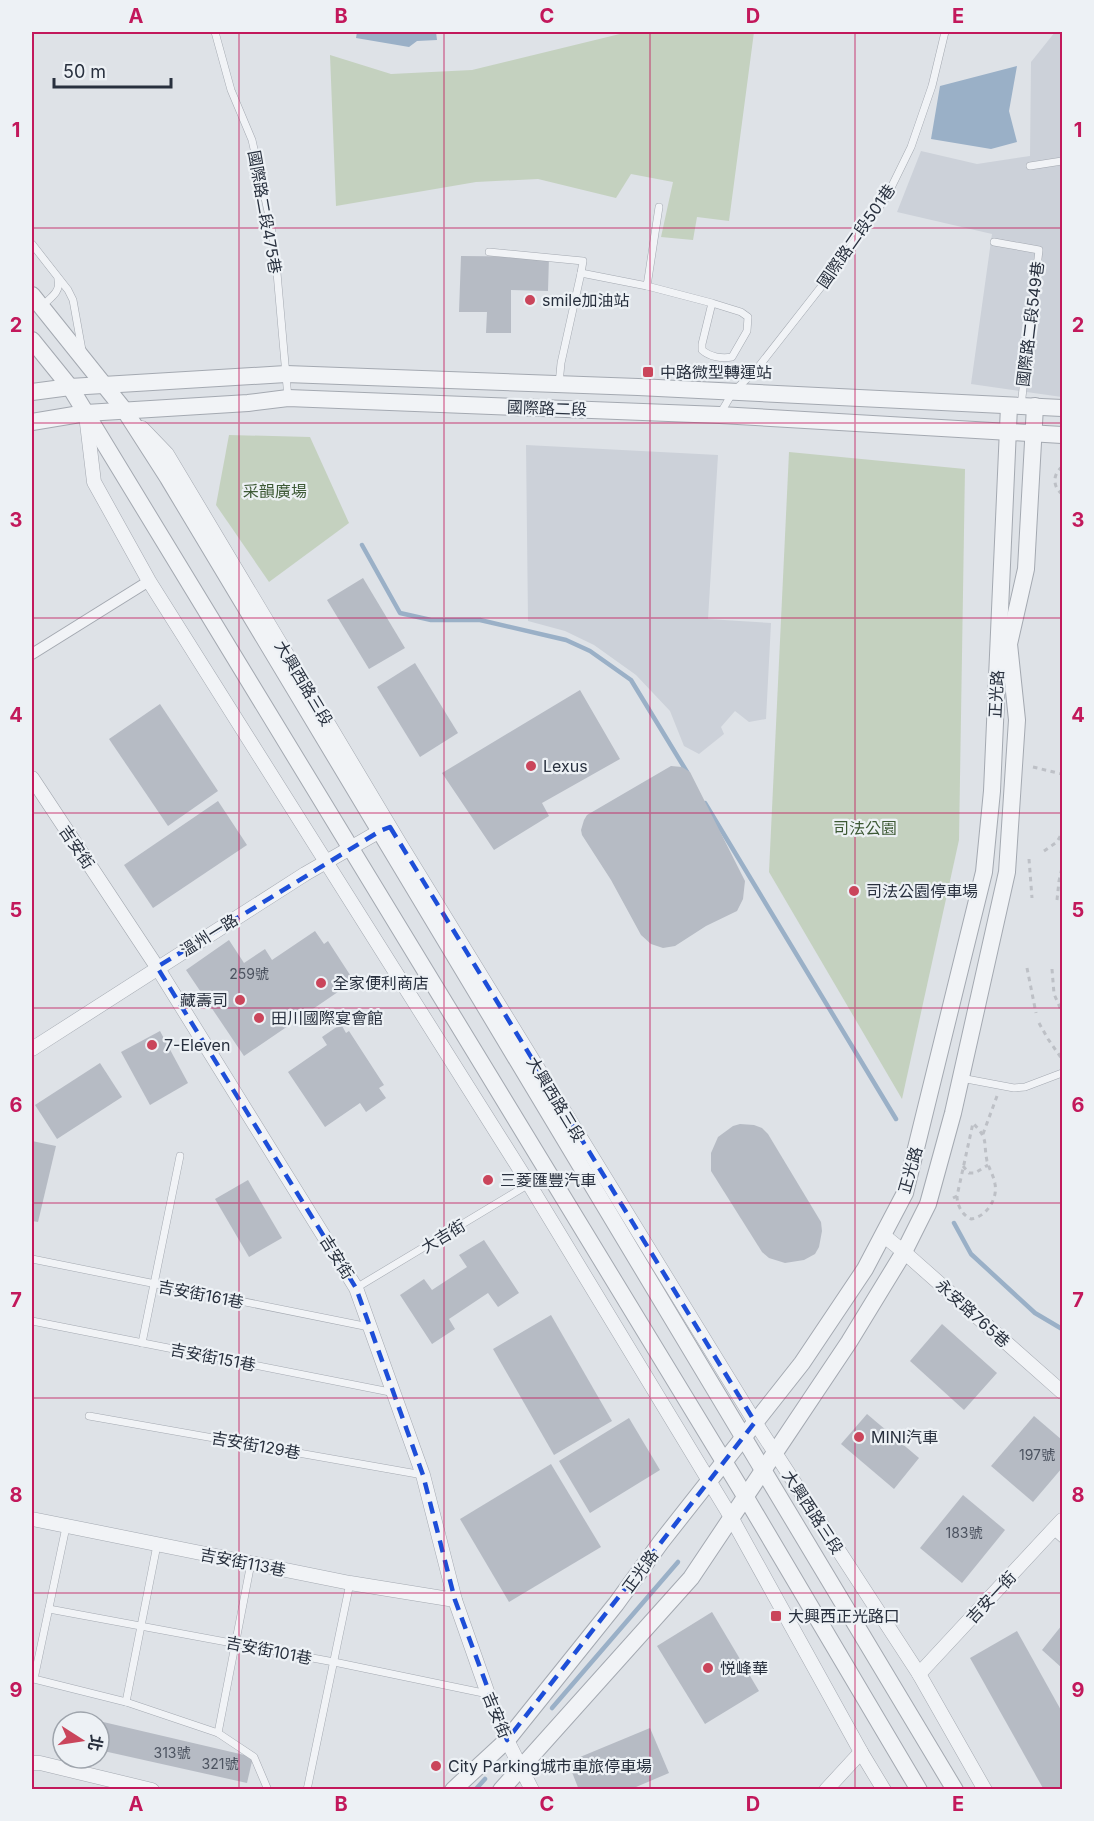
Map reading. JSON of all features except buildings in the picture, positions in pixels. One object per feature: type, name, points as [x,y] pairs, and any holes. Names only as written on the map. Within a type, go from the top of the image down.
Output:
[{"type":"street","name":"大興西路三段","points":[[36,301],[125,411],[168,478],[754,1422],[919,1674],[985,1790]]},
{"type":"street","points":[[32,340],[70,387],[86,413],[745,1496],[919,1790]]},
{"type":"street","name":"國際路二段","points":[[32,392],[70,387],[286,374],[1062,408]]},
{"type":"street","points":[[566,385],[571,409]]},
{"type":"street","name":"國際路二段","points":[[32,422],[86,413],[248,403],[288,398],[720,415],[1062,435]]},
{"type":"street","name":"正光路","points":[[453,1790],[507,1740],[616,1604],[754,1422],[802,1364],[865,1269],[905,1192],[984,872],[992,780],[1008,432],[1022,406]]},
{"type":"street","name":"正光路","points":[[501,1790],[691,1578],[849,1342],[904,1252],[928,1204],[961,1078],[1007,872],[1017,720],[1009,644],[1026,569],[1034,434],[1022,406]]},
{"type":"street","points":[[86,413],[94,482],[149,581],[529,1184],[731,1517],[884,1790]]},
{"type":"street","points":[[32,654],[149,581]]},
{"type":"street","name":"吉安街","points":[[32,778],[157,967],[356,1288],[423,1475],[456,1600],[488,1694],[507,1740],[532,1790]]},
{"type":"street","points":[[992,780],[1014,781]]},
{"type":"street","name":"大興西路三段","points":[[385,829],[763,1470],[956,1790]]},
{"type":"street","name":"溫州一路","points":[[32,1049],[325,861],[385,829]]},
{"type":"street","name":"永安路765巷","points":[[883,1235],[1062,1392]]},
{"type":"street","name":"吉安街113巷","points":[[32,1519],[350,1583],[456,1600]]},
{"type":"street","name":"吉安一街","points":[[919,1674],[1058,1535],[1062,1520]]},
{"type":"street","points":[[826,1790],[861,1752]]},
{"type":"street","points":[[32,1763],[152,1790]]},
{"type":"lane","name":"國際路二段475巷","points":[[215,32],[231,90],[252,140],[269,216],[275,250],[288,398]]},
{"type":"lane","name":"國際路二段501巷","points":[[720,415],[733,392],[756,370],[814,297],[886,198],[911,147],[933,86],[945,32]]},
{"type":"lane","points":[[1030,166],[1062,161]]},
{"type":"lane","points":[[647,286],[659,207]]},
{"type":"lane","name":"國際路二段549巷","points":[[994,242],[1039,250],[1022,406]]},
{"type":"lane","points":[[32,244],[68,290],[73,300],[83,359]]},
{"type":"lane","points":[[489,252],[583,261],[561,363],[566,385]]},
{"type":"lane","points":[[581,273],[647,286],[712,303],[741,312],[748,317],[747,331],[732,357],[707,355],[702,350],[712,303]]},
{"type":"lane","points":[[36,301],[59,289],[56,275]]},
{"type":"lane","points":[[961,1078],[1014,1088],[1025,1087],[1062,1073]]},
{"type":"lane","points":[[142,1343],[180,1156]]},
{"type":"lane","name":"大吉街","points":[[356,1288],[529,1184]]},
{"type":"lane","name":"吉安街161巷","points":[[32,1259],[371,1328]]},
{"type":"lane","name":"吉安街151巷","points":[[32,1322],[394,1393]]},
{"type":"lane","name":"吉安街129巷","points":[[89,1416],[423,1475]]},
{"type":"lane","points":[[66,1527],[34,1679],[126,1702],[218,1733],[254,1757],[268,1790]]},
{"type":"lane","points":[[126,1702],[157,1545]]},
{"type":"lane","points":[[218,1733],[251,1563]]},
{"type":"lane","points":[[307,1790],[350,1583]]},
{"type":"lane","name":"吉安街101巷","points":[[49,1609],[334,1662],[488,1694]]},
{"type":"path","points":[[1062,467],[1055,476],[1056,487],[1062,494]]},
{"type":"path","points":[[1048,473],[1055,476]]},
{"type":"path","points":[[1033,767],[1062,774]]},
{"type":"path","points":[[1044,851],[1057,842],[1062,833]]},
{"type":"path","points":[[1029,859],[1032,898]]},
{"type":"path","points":[[1057,900],[1062,868]]},
{"type":"path","points":[[1027,968],[1036,1013]]},
{"type":"path","points":[[1052,969],[1054,994],[1062,1012]]},
{"type":"path","points":[[1039,1023],[1062,1059]]},
{"type":"path","points":[[983,1134],[973,1123],[955,1197],[965,1216],[971,1219],[982,1215],[990,1206],[995,1193],[983,1134],[1001,1086]]},
{"type":"path","points":[[963,1166],[969,1173],[975,1173],[988,1165]]},
{"type":"highlighted area","points":[[390,827],[755,1422],[507,1740],[455,1600],[423,1475],[356,1288],[157,967]]},
{"type":"shaded area","points":[[1055,32],[1062,32],[1062,397],[971,384],[992,234],[897,212],[921,151],[977,164],[1030,156],[1031,62]]},
{"type":"shaded area","points":[[526,445],[718,455],[708,619],[771,623],[766,719],[749,722],[735,711],[721,727],[724,734],[699,754],[684,746],[670,711],[636,675],[594,645],[565,631],[528,621]]},
{"type":"green space","points":[[628,32],[754,32],[729,221],[697,217],[693,240],[661,237],[673,182],[631,174],[616,198],[538,179],[476,182],[336,206],[330,55],[391,74],[472,70]]},
{"type":"green space","name":"采韻廣場","points":[[229,435],[310,437],[349,523],[269,582],[216,505]]},
{"type":"green space","name":"司法公園","points":[[789,452],[965,469],[959,840],[902,1099],[769,872]]},
{"type":"water","points":[[357,32],[436,32],[437,40],[417,41],[409,47],[356,38]]},
{"type":"water","points":[[1017,66],[1009,111],[1017,142],[991,149],[931,139],[940,86]]},
{"type":"waterway","points":[[362,545],[400,613],[431,620],[480,620],[566,640],[590,651],[631,680],[687,772]]},
{"type":"waterway","points":[[705,803],[896,1119]]},
{"type":"waterway","points":[[954,1223],[971,1254],[1035,1313],[1062,1329]]},
{"type":"waterway","points":[[552,1708],[678,1562]]},
{"type":"waterway","points":[[475,1790],[485,1779]]},
{"type":"place","name":"smile加油站","points":[[530,300]]},
{"type":"place","name":"中路微型轉運站","points":[[648,372]]},
{"type":"place","name":"Lexus","points":[[531,766]]},
{"type":"place","name":"司法公園停車場","points":[[854,891]]},
{"type":"place","name":"全家便利商店","points":[[321,983]]},
{"type":"place","name":"藏壽司","points":[[240,1000]]},
{"type":"place","name":"田川國際宴會館","points":[[259,1018]]},
{"type":"place","name":"7-Eleven","points":[[152,1045]]},
{"type":"place","name":"三菱匯豐汽車","points":[[488,1180]]},
{"type":"place","name":"MINI汽車","points":[[859,1437]]},
{"type":"place","name":"大興西正光路口","points":[[776,1616]]},
{"type":"place","name":"悦峰華","points":[[708,1668]]},
{"type":"place","name":"City Parking城市車旅停車場","points":[[436,1766]]}]
